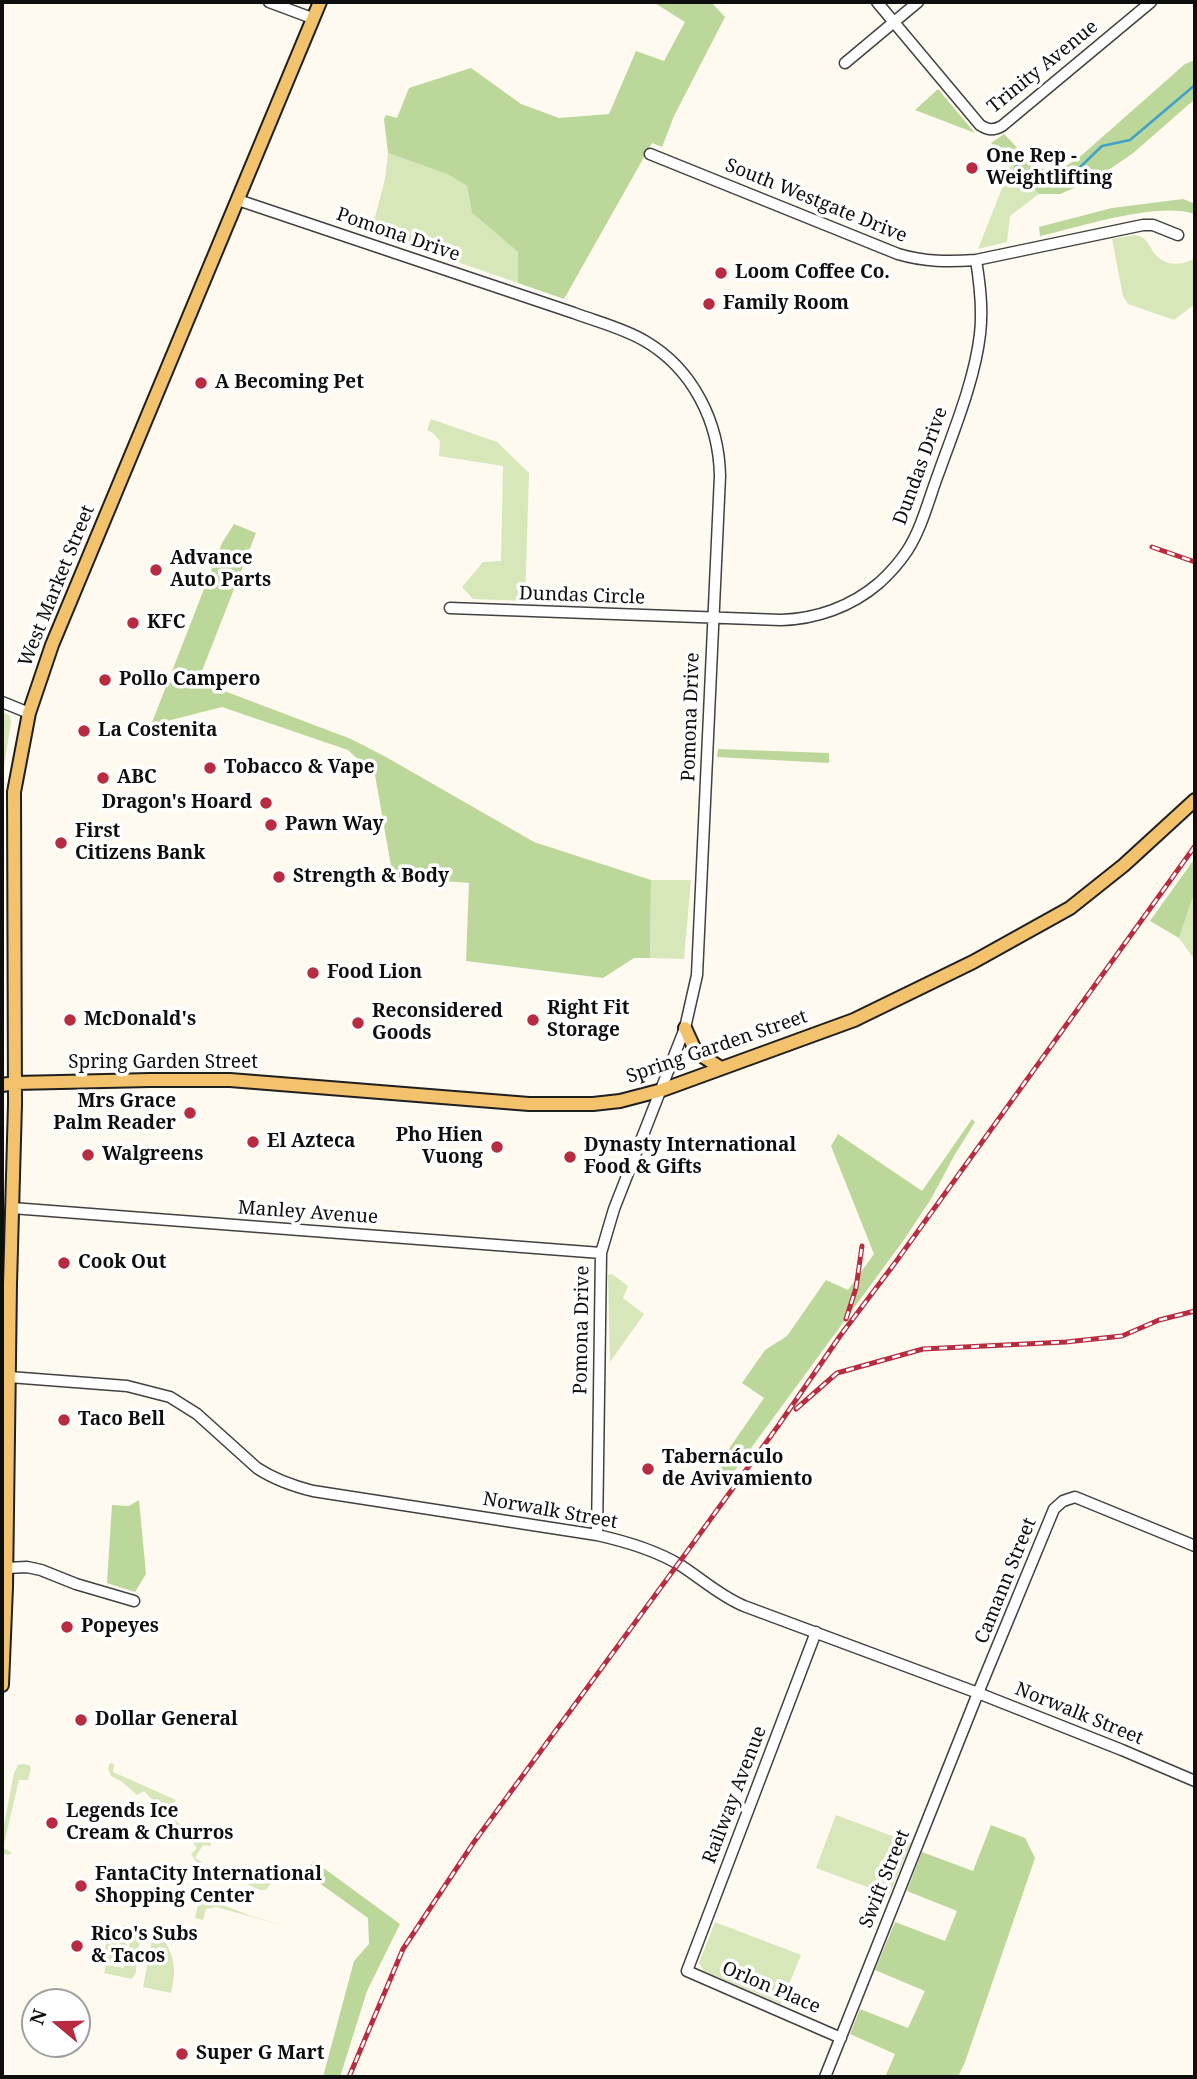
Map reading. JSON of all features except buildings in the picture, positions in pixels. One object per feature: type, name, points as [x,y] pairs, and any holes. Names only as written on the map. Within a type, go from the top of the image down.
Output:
[{"type":"main road","name":"West Market Street","points":[[2,1685],[12,1208],[8,1084],[14,792],[29,713],[51,645],[320,2]]},
{"type":"main road","name":"Spring Garden Street","points":[[8,1084],[230,1080],[529,1104],[593,1104],[620,1101],[662,1090],[854,1020],[973,962],[1048,921],[1097,889],[1195,800]]},
{"type":"main road","points":[[685,1028],[696,1052],[721,1068]]},
{"type":"street","points":[[269,2],[312,18]]},
{"type":"street","points":[[877,2],[894,22]]},
{"type":"street","points":[[845,63],[918,2]]},
{"type":"street","name":"Trinity Avenue","points":[[894,22],[980,125],[989,130],[1002,127],[1151,2]]},
{"type":"street","name":"South Westgate Drive","points":[[650,153],[898,254],[938,262],[976,260],[1143,225],[1153,225],[1178,235]]},
{"type":"street","name":"Pomona Drive","points":[[238,200],[620,329],[644,340],[686,377],[702,402],[718,443],[720,476],[699,959],[685,1028],[614,1209],[601,1253],[597,1535]]},
{"type":"street","name":"Dundas Drive","points":[[713,617],[781,620],[817,616],[846,605],[878,584],[907,551],[923,518],[978,352],[981,317],[976,260]]},
{"type":"street","name":"Dundas Circle","points":[[450,608],[713,617]]},
{"type":"street","points":[[2,702],[29,713]]},
{"type":"street","name":"Manley Avenue","points":[[12,1208],[601,1253]]},
{"type":"street","name":"Norwalk Street","points":[[9,1377],[127,1387],[170,1397],[197,1414],[257,1468],[294,1486],[597,1535],[624,1542],[678,1564],[732,1601],[978,1693],[1195,1781]]},
{"type":"street","name":"Camann Street","points":[[978,1693],[1054,1509],[1063,1501],[1075,1497],[1195,1546]]},
{"type":"street","points":[[6,1568],[27,1567],[41,1570],[76,1584],[134,1601]]},
{"type":"street","name":"Railway Avenue","points":[[687,1971],[816,1632]]},
{"type":"street","name":"Swift Street","points":[[824,2077],[978,1693]]},
{"type":"street","name":"Orlon Place","points":[[687,1971],[841,2038]]},
{"type":"green space","points":[[653,2],[711,2],[725,17],[674,116],[662,147],[652,143],[564,299],[518,283],[518,252],[472,213],[467,186],[447,174],[388,153],[384,119],[386,115],[397,118],[409,88],[471,68],[521,104],[559,118],[609,114],[636,51],[664,61],[685,22]]},
{"type":"green space","points":[[1195,60],[1195,99],[1132,154],[1095,179],[1060,194],[1039,194],[991,143],[1004,134],[1034,163],[1056,173],[1082,155],[1185,64]]},
{"type":"green space","points":[[938,89],[975,133],[915,110]]},
{"type":"green space","points":[[388,153],[447,174],[467,186],[472,213],[518,252],[518,283],[371,232],[385,179]]},
{"type":"green space","points":[[1012,163],[1039,194],[1010,216],[1007,242],[978,249]]},
{"type":"green space","points":[[1183,199],[1195,204],[1195,214],[1179,211],[1140,213],[1040,236],[1039,227],[1112,208]]},
{"type":"green space","points":[[1135,235],[1145,239],[1158,258],[1168,263],[1185,263],[1195,258],[1195,304],[1174,320],[1128,304],[1123,296],[1112,239]]},
{"type":"green space","points":[[431,419],[497,442],[529,473],[525,601],[473,599],[462,587],[483,562],[501,561],[503,466],[439,456],[440,441],[427,430]]},
{"type":"green space","points":[[234,524],[256,533],[198,681],[351,739],[534,842],[651,880],[650,958],[634,958],[603,978],[466,961],[469,883],[393,877],[375,775],[348,750],[222,707],[151,725],[222,543]]},
{"type":"green space","points":[[2,712],[9,715],[11,722],[2,779]]},
{"type":"green space","points":[[718,749],[829,753],[829,763],[717,757]]},
{"type":"green space","points":[[1195,858],[1195,891],[1179,938],[1150,921]]},
{"type":"green space","points":[[651,880],[691,880],[684,959],[650,958]]},
{"type":"green space","points":[[1195,891],[1195,960],[1179,938]]},
{"type":"green space","points":[[972,1119],[975,1122],[931,1199],[903,1241],[721,1489],[716,1489],[706,1482],[764,1398],[742,1383],[765,1350],[787,1336],[826,1280],[848,1290],[874,1254],[831,1146],[838,1134],[922,1191]]},
{"type":"green space","points":[[612,1274],[628,1286],[623,1298],[644,1314],[610,1362],[608,1275]]},
{"type":"green space","points":[[139,1500],[146,1574],[135,1592],[107,1583],[112,1505],[129,1506]]},
{"type":"green space","points":[[110,1763],[114,1764],[113,1772],[176,1800],[172,1805],[175,1809],[170,1816],[201,1842],[207,1837],[210,1838],[211,1846],[203,1845],[195,1858],[202,1862],[200,1867],[191,1854],[197,1848],[181,1827],[172,1832],[174,1822],[166,1815],[158,1820],[157,1816],[162,1810],[144,1791],[137,1795],[111,1776],[108,1769]]},
{"type":"green space","points":[[24,1764],[31,1768],[28,1780],[19,1780],[3,1848],[11,1852],[10,1855],[2,1854],[2,1835],[14,1773],[18,1765]]},
{"type":"green space","points":[[836,1815],[911,1843],[889,1895],[816,1868]]},
{"type":"green space","points":[[991,1825],[1025,1838],[1035,1858],[965,2062],[958,2077],[885,2077],[895,2054],[850,2034],[860,2009],[908,2028],[925,1991],[875,1970],[895,1922],[945,1941],[957,1911],[907,1891],[922,1852],[973,1871]]},
{"type":"green space","points":[[314,1861],[400,1924],[367,1991],[340,2077],[323,2077],[354,1961],[369,1944],[368,1918],[304,1872]]},
{"type":"green space","points":[[253,1876],[263,1882],[266,1877],[271,1877],[272,1882],[266,1890],[261,1890],[248,1885]]},
{"type":"green space","points":[[196,1884],[213,1901],[289,1927],[216,1907],[206,1909],[203,1920],[195,1918],[200,1897],[191,1893]]},
{"type":"green space","points":[[715,1922],[801,1955],[781,2004],[704,1971],[699,1963]]},
{"type":"green space","points":[[123,1925],[131,1927],[122,1964],[102,1962],[107,1940],[118,1943]]},
{"type":"green space","points":[[155,1925],[158,1926],[174,1965],[171,1993],[143,1987]]},
{"type":"green space","points":[[133,1927],[142,1927],[143,1930],[136,1972],[132,1979],[104,1973],[106,1965],[124,1968]]},
{"type":"waterway","points":[[1000,150],[1032,178],[1046,183],[1071,176],[1102,146],[1130,140],[1195,85]]},
{"type":"railway","points":[[1152,547],[1195,562]]},
{"type":"railway","points":[[349,2077],[403,1949],[474,1842],[778,1426],[840,1336],[1195,846]]},
{"type":"railway","points":[[846,1319],[856,1288],[862,1246]]},
{"type":"railway","points":[[796,1409],[837,1373],[923,1349],[1066,1342],[1122,1336],[1159,1320],[1195,1311]]},
{"type":"place","name":"One Rep - Weightlifting","points":[[972,168]]},
{"type":"place","name":"Loom Coffee Co.","points":[[721,273]]},
{"type":"place","name":"Family Room","points":[[709,304]]},
{"type":"place","name":"A Becoming Pet","points":[[201,383]]},
{"type":"place","name":"Advance Auto Parts","points":[[156,570]]},
{"type":"place","name":"KFC","points":[[133,623]]},
{"type":"place","name":"Pollo Campero","points":[[105,680]]},
{"type":"place","name":"La Costenita","points":[[84,731]]},
{"type":"place","name":"Tobacco & Vape","points":[[210,768]]},
{"type":"place","name":"ABC","points":[[103,778]]},
{"type":"place","name":"Dragon's Hoard","points":[[266,803]]},
{"type":"place","name":"Pawn Way","points":[[271,825]]},
{"type":"place","name":"First Citizens Bank","points":[[61,843]]},
{"type":"place","name":"Strength & Body","points":[[279,877]]},
{"type":"place","name":"Food Lion","points":[[313,973]]},
{"type":"place","name":"McDonald's","points":[[70,1020]]},
{"type":"place","name":"Right Fit Storage","points":[[533,1020]]},
{"type":"place","name":"Reconsidered Goods","points":[[358,1023]]},
{"type":"place","name":"Mrs Grace Palm Reader","points":[[190,1113]]},
{"type":"place","name":"El Azteca","points":[[253,1142]]},
{"type":"place","name":"Pho Hien Vuong","points":[[497,1147]]},
{"type":"place","name":"Walgreens","points":[[88,1155]]},
{"type":"place","name":"Dynasty International Food & Gifts","points":[[570,1157]]},
{"type":"place","name":"Cook Out","points":[[64,1263]]},
{"type":"place","name":"Taco Bell","points":[[64,1420]]},
{"type":"place","name":"Tabernáculo de Avivamiento","points":[[648,1469]]},
{"type":"place","name":"Popeyes","points":[[67,1627]]},
{"type":"place","name":"Dollar General","points":[[81,1720]]},
{"type":"place","name":"Legends Ice Cream & Churros","points":[[52,1823]]},
{"type":"place","name":"FantaCity International Shopping Center","points":[[81,1886]]},
{"type":"place","name":"Rico's Subs & Tacos","points":[[77,1946]]},
{"type":"place","name":"Super G Mart","points":[[182,2054]]}]
